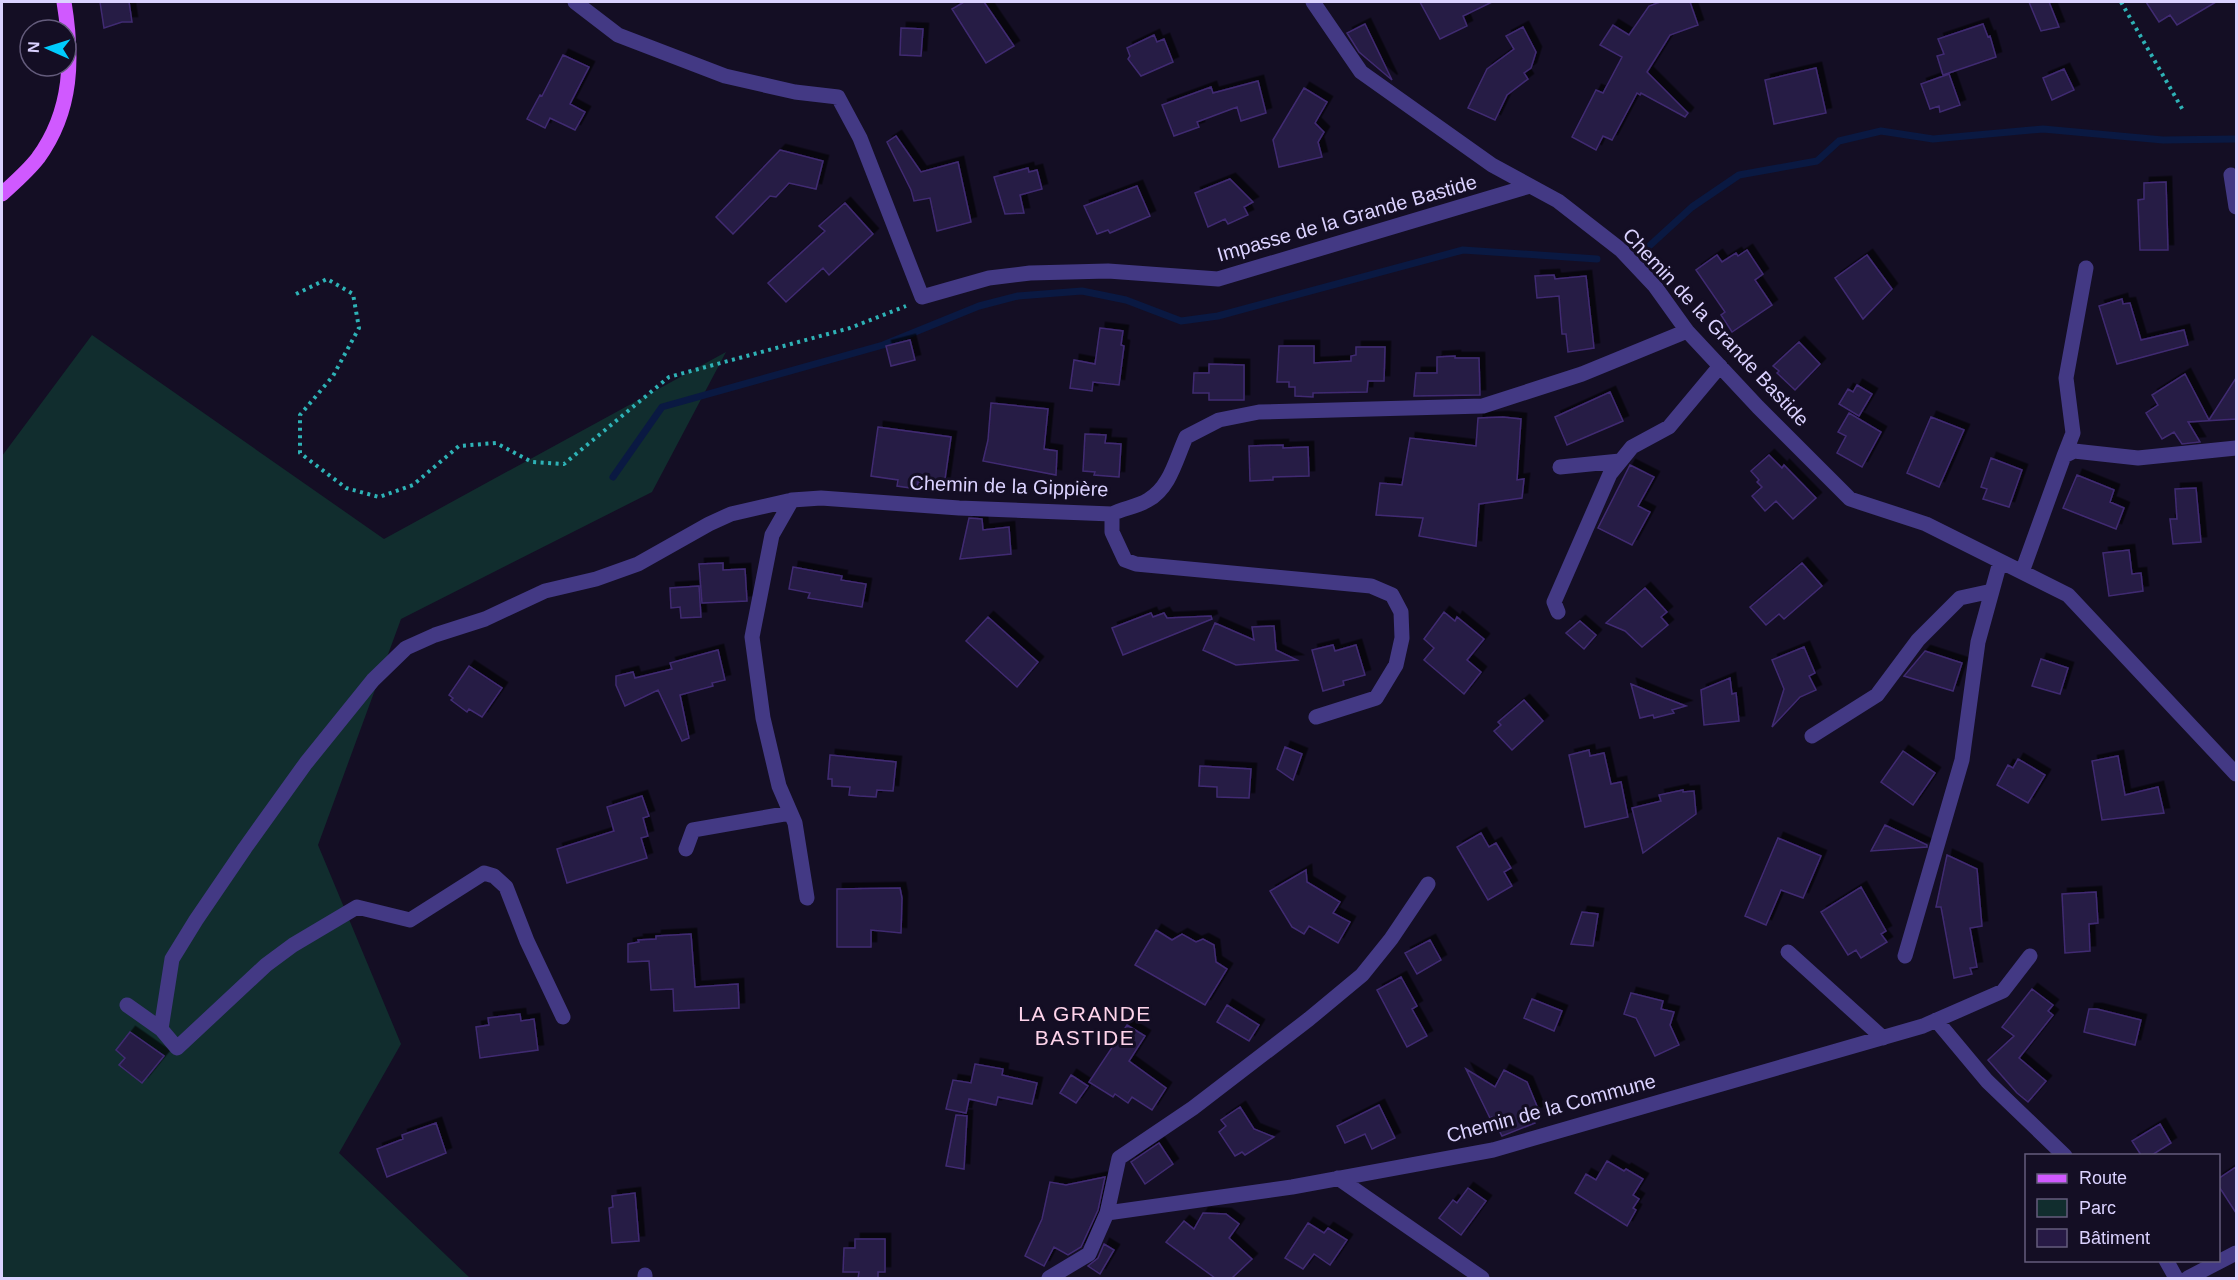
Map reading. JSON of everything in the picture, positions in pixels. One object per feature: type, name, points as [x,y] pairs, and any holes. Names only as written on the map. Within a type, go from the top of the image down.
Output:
[{"type":"main road","points":[[2,194],[38,158],[54,129],[63,103],[70,73],[64,2]]},
{"type":"street","points":[[575,2],[618,35],[724,76],[795,92],[838,97],[860,138],[922,297]]},
{"type":"street","name":"Chemin de la Grande Bastide","points":[[1313,2],[1361,72],[1492,165],[1558,201],[1621,250],[1654,285],[1687,331],[1850,499],[1926,524],[2068,595],[2236,774]]},
{"type":"street","points":[[2231,176],[2236,207]]},
{"type":"street","name":"Impasse de la Grande Bastide","points":[[922,297],[989,278],[1030,273],[1108,272],[1218,279],[1530,186]]},
{"type":"street","points":[[2022,572],[2073,433],[2066,378],[2086,268]]},
{"type":"street","name":"Chemin de la Gippière","points":[[161,1029],[172,959],[196,920],[306,764],[373,680],[406,648],[435,635],[485,619],[545,591],[597,579],[638,564],[731,514],[792,500],[821,498],[959,508],[1112,514],[1122,508],[1147,501],[1166,485],[1186,436],[1219,420],[1259,412],[1483,406],[1582,374],[1687,331]]},
{"type":"street","points":[[1558,612],[1554,603],[1610,474],[1632,447],[1669,427],[1720,366]]},
{"type":"street","points":[[2064,456],[2074,451],[2138,458],[2236,448]]},
{"type":"street","points":[[1560,467],[1620,461]]},
{"type":"street","points":[[792,500],[772,535],[752,637],[763,718],[779,786],[795,823],[807,898]]},
{"type":"street","points":[[1112,514],[1112,532],[1125,560],[1136,564],[1371,586],[1392,595],[1401,612],[1402,638],[1396,665],[1376,698],[1316,717]]},
{"type":"street","points":[[1905,956],[1962,760],[1978,642],[2001,562]]},
{"type":"street","points":[[1812,736],[1877,695],[1918,640],[1960,598],[1992,591]]},
{"type":"street","points":[[686,849],[693,830],[790,813]]},
{"type":"street","points":[[127,1005],[161,1029],[177,1048],[266,965],[293,945],[357,907],[411,920],[484,873],[494,876],[506,887],[527,941],[563,1017]]},
{"type":"street","points":[[1049,1278],[1089,1254],[1107,1213],[1119,1158],[1202,1101],[1362,975],[1428,884]]},
{"type":"street","points":[[1788,952],[1883,1038]]},
{"type":"street","name":"Chemin de la Commune","points":[[1107,1213],[1293,1187],[1493,1150],[1883,1038],[1936,1020],[2003,991],[2031,956]]},
{"type":"street","points":[[1936,1020],[1987,1081],[2064,1154]]},
{"type":"street","points":[[1338,1178],[1482,1278]]},
{"type":"street","points":[[2220,1261],[2236,1253]]},
{"type":"street","points":[[2167,1262],[2176,1278]]},
{"type":"street","points":[[2188,1278],[2219,1262]]},
{"type":"path","points":[[2121,2],[2184,112]]},
{"type":"path","points":[[296,294],[327,279],[353,294],[359,328],[333,375],[300,415],[300,453],[346,488],[379,497],[413,484],[459,446],[496,443],[532,462],[564,464],[669,377],[850,328],[900,309],[922,297]]},
{"type":"green space","points":[[92,335],[384,539],[726,352],[652,492],[401,619],[318,845],[401,1044],[339,1153],[470,1278],[2,1278],[2,456]]},
{"type":"building","points":[[100,2],[129,2],[132,22],[122,22],[104,28]]},
{"type":"building","points":[[964,2],[984,2],[1014,46],[986,63],[952,9]]},
{"type":"building","points":[[1420,2],[1492,2],[1463,16],[1467,26],[1440,39]]},
{"type":"building","points":[[1660,2],[1690,2],[1698,25],[1670,35],[1647,72],[1688,113],[1685,117],[1637,93],[1612,140],[1603,136],[1596,150],[1572,137],[1596,90],[1603,93],[1622,57],[1600,45],[1613,25],[1629,35],[1649,6]]},
{"type":"building","points":[[2029,2],[2049,2],[2059,27],[2041,31]]},
{"type":"building","points":[[2146,2],[2216,2],[2177,25],[2170,15],[2159,22]]},
{"type":"building","points":[[1365,24],[1392,80],[1359,52],[1347,33]]},
{"type":"building","points":[[1983,24],[1988,37],[1990,36],[1996,57],[1943,75],[1937,56],[1944,54],[1938,39]]},
{"type":"building","points":[[1523,27],[1536,52],[1531,68],[1524,73],[1528,79],[1507,95],[1495,120],[1468,108],[1487,69],[1514,49],[1506,36]]},
{"type":"building","points":[[901,28],[923,29],[921,56],[900,55]]},
{"type":"building","points":[[1154,35],[1157,42],[1164,39],[1173,62],[1141,76],[1128,59],[1130,56],[1127,48]]},
{"type":"building","points":[[563,55],[589,67],[570,104],[585,112],[575,130],[550,118],[545,128],[527,119]]},
{"type":"building","points":[[1816,68],[1826,113],[1774,124],[1765,80]]},
{"type":"building","points":[[2064,69],[2074,90],[2052,100],[2043,78]]},
{"type":"building","points":[[1949,74],[1960,105],[1940,112],[1939,106],[1930,109],[1921,84]]},
{"type":"building","points":[[1258,81],[1266,113],[1241,121],[1237,107],[1197,122],[1199,127],[1174,136],[1162,105],[1211,87],[1213,93]]},
{"type":"building","points":[[1304,88],[1327,102],[1315,123],[1324,132],[1318,142],[1322,157],[1279,167],[1273,140]]},
{"type":"building","points":[[896,136],[921,172],[958,162],[971,222],[937,231],[930,198],[914,201],[911,190],[887,142]]},
{"type":"building","points":[[780,150],[823,161],[816,189],[789,183],[776,197],[770,196],[733,234],[716,217]]},
{"type":"building","points":[[1028,168],[1029,172],[1037,170],[1042,189],[1020,195],[1024,213],[1005,214],[994,177]]},
{"type":"building","points":[[1230,179],[1253,202],[1244,207],[1248,215],[1228,224],[1225,219],[1208,227],[1195,193]]},
{"type":"building","points":[[2166,182],[2168,250],[2140,250],[2138,200],[2144,199],[2144,183]]},
{"type":"building","points":[[1137,186],[1150,216],[1110,233],[1108,230],[1097,234],[1084,206]]},
{"type":"building","points":[[845,203],[873,234],[829,275],[823,268],[786,302],[768,283],[825,231],[819,226]]},
{"type":"building","points":[[1747,250],[1763,274],[1755,280],[1772,305],[1732,332],[1721,315],[1725,312],[1696,270],[1717,255],[1722,262],[1736,253],[1738,256]]},
{"type":"building","points":[[1867,255],[1892,289],[1863,319],[1835,278]]},
{"type":"building","points":[[1554,275],[1555,279],[1586,276],[1594,348],[1568,352],[1566,334],[1562,334],[1559,296],[1537,298],[1535,276]]},
{"type":"building","points":[[2122,299],[2123,304],[2130,303],[2141,340],[2184,330],[2188,345],[2117,364],[2099,306]]},
{"type":"building","points":[[1100,328],[1123,331],[1121,345],[1124,346],[1119,385],[1093,382],[1092,391],[1070,388],[1074,360],[1095,364]]},
{"type":"building","points":[[910,340],[915,360],[891,366],[886,346]]},
{"type":"building","points":[[1799,342],[1820,364],[1795,390],[1773,366]]},
{"type":"building","points":[[1279,346],[1314,346],[1314,363],[1351,361],[1351,356],[1356,355],[1356,347],[1385,347],[1384,381],[1368,381],[1367,392],[1313,393],[1313,397],[1295,396],[1295,387],[1289,387],[1289,382],[1277,382]]},
{"type":"building","points":[[1455,356],[1455,358],[1479,358],[1480,395],[1414,396],[1416,373],[1437,373],[1437,357]]},
{"type":"building","points":[[1209,364],[1244,365],[1244,400],[1209,400],[1209,393],[1193,393],[1194,373],[1209,373]]},
{"type":"building","points":[[2185,374],[2209,420],[2236,378],[2236,419],[2188,422],[2200,442],[2182,444],[2174,432],[2162,439],[2146,413],[2158,405],[2152,395]]},
{"type":"building","points":[[1857,385],[1872,394],[1859,416],[1839,404],[1848,389],[1853,392]]},
{"type":"building","points":[[1610,392],[1623,421],[1567,445],[1555,417]]},
{"type":"building","points":[[991,403],[1048,409],[1044,449],[1057,451],[1056,475],[983,461],[988,440]]},
{"type":"building","points":[[1849,413],[1881,432],[1862,467],[1837,453],[1846,436],[1838,432]]},
{"type":"building","points":[[1931,417],[1964,430],[1939,487],[1907,473]]},
{"type":"building","points":[[1478,418],[1521,419],[1517,480],[1524,479],[1522,498],[1479,504],[1476,546],[1419,536],[1423,518],[1376,515],[1380,483],[1402,485],[1410,438],[1476,446]]},
{"type":"building","points":[[878,427],[951,437],[944,486],[918,482],[917,489],[897,486],[898,480],[871,476]]},
{"type":"building","points":[[1085,434],[1106,435],[1105,443],[1121,444],[1119,477],[1094,475],[1095,472],[1083,471]]},
{"type":"building","points":[[1283,445],[1283,448],[1308,447],[1309,476],[1273,477],[1273,480],[1250,481],[1249,446]]},
{"type":"building","points":[[1769,455],[1782,468],[1784,465],[1816,498],[1793,519],[1776,501],[1765,511],[1752,496],[1762,487],[1751,471]]},
{"type":"building","points":[[1991,458],[2022,470],[2009,507],[1983,499],[1987,489],[1981,487]]},
{"type":"building","points":[[1630,465],[1654,477],[1638,506],[1650,512],[1632,545],[1598,528]]},
{"type":"building","points":[[2077,475],[2114,490],[2110,502],[2124,508],[2116,529],[2063,508]]},
{"type":"building","points":[[2196,488],[2201,542],[2173,544],[2170,519],[2177,519],[2175,489]]},
{"type":"building","points":[[969,518],[982,519],[983,530],[1009,527],[1011,554],[960,559]]},
{"type":"building","points":[[2129,550],[2132,574],[2141,573],[2143,591],[2109,596],[2103,553]]},
{"type":"building","points":[[723,563],[723,570],[745,569],[747,601],[702,603],[699,564]]},
{"type":"building","points":[[1802,563],[1822,586],[1784,619],[1779,614],[1766,625],[1750,607]]},
{"type":"building","points":[[793,567],[842,576],[841,580],[866,584],[862,607],[808,598],[810,593],[789,589]]},
{"type":"building","points":[[699,586],[701,617],[681,618],[680,607],[671,608],[670,588]]},
{"type":"building","points":[[1645,588],[1667,612],[1661,617],[1668,625],[1642,647],[1625,631],[1606,623]]},
{"type":"building","points":[[1444,612],[1455,621],[1457,617],[1484,639],[1467,660],[1481,672],[1464,694],[1424,660],[1434,648],[1424,639]]},
{"type":"building","points":[[1151,613],[1153,617],[1164,613],[1167,618],[1211,616],[1212,619],[1123,655],[1112,628]]},
{"type":"building","points":[[988,617],[1038,662],[1017,687],[966,641]]},
{"type":"building","points":[[1580,621],[1596,635],[1584,649],[1566,633]]},
{"type":"building","points":[[1215,623],[1254,640],[1252,627],[1274,626],[1276,650],[1297,660],[1236,665],[1203,650]]},
{"type":"building","points":[[1333,645],[1335,651],[1356,645],[1365,675],[1343,681],[1344,685],[1323,691],[1312,650]]},
{"type":"building","points":[[1804,647],[1815,673],[1809,676],[1816,690],[1800,697],[1772,727],[1784,689],[1772,660]]},
{"type":"building","points":[[718,650],[725,680],[712,683],[713,686],[680,695],[689,738],[682,741],[658,690],[625,706],[616,685],[616,676],[633,672],[635,678],[672,669],[670,663]]},
{"type":"building","points":[[1925,651],[1962,663],[1953,691],[1904,676]]},
{"type":"building","points":[[2041,659],[2068,668],[2060,694],[2032,686]]},
{"type":"building","points":[[469,666],[502,688],[482,717],[469,709],[467,712],[451,700],[453,698],[449,695]]},
{"type":"building","points":[[1730,678],[1732,694],[1736,693],[1739,721],[1704,725],[1701,690]]},
{"type":"building","points":[[1631,684],[1686,706],[1672,710],[1674,713],[1654,718],[1653,715],[1640,718]]},
{"type":"building","points":[[1524,700],[1543,721],[1512,750],[1494,731],[1501,725],[1498,722]]},
{"type":"building","points":[[1285,747],[1302,754],[1293,780],[1277,769]]},
{"type":"building","points":[[1589,750],[1590,756],[1604,753],[1611,784],[1621,782],[1628,817],[1585,827],[1569,755]]},
{"type":"building","points":[[1903,751],[1935,773],[1913,805],[1881,782]]},
{"type":"building","points":[[830,755],[896,762],[893,791],[877,790],[876,797],[859,796],[849,795],[850,787],[832,786],[832,779],[828,779]]},
{"type":"building","points":[[2118,756],[2125,795],[2158,787],[2164,813],[2102,820],[2092,761]]},
{"type":"building","points":[[2018,759],[2045,775],[2028,803],[1997,785],[2008,765],[2013,768]]},
{"type":"building","points":[[1200,766],[1251,769],[1249,798],[1217,797],[1217,787],[1199,786]]},
{"type":"building","points":[[1683,790],[1683,792],[1694,791],[1696,814],[1643,853],[1632,808],[1661,801],[1659,795]]},
{"type":"building","points":[[642,796],[649,816],[643,818],[648,836],[641,838],[647,858],[567,883],[557,849],[614,831],[607,807]]},
{"type":"building","points":[[1885,825],[1927,845],[1927,847],[1871,851]]},
{"type":"building","points":[[1481,833],[1489,847],[1496,843],[1511,868],[1504,872],[1512,886],[1488,900],[1457,847]]},
{"type":"building","points":[[1778,838],[1821,856],[1803,898],[1781,890],[1766,925],[1745,916]]},
{"type":"building","points":[[1947,855],[1977,869],[1982,926],[1970,928],[1977,967],[1970,968],[1972,974],[1954,978],[1941,907],[1936,907]]},
{"type":"building","points":[[1306,870],[1307,882],[1340,902],[1333,913],[1350,922],[1338,943],[1309,926],[1304,934],[1292,927],[1270,891]]},
{"type":"building","points":[[1861,887],[1886,931],[1881,934],[1887,942],[1861,958],[1856,950],[1848,955],[1821,912]]},
{"type":"building","points":[[900,888],[901,933],[871,930],[871,947],[837,947],[837,889]]},
{"type":"building","points":[[2096,892],[2098,923],[2089,924],[2090,951],[2065,953],[2062,894]]},
{"type":"building","points":[[1582,912],[1598,914],[1593,946],[1571,944]]},
{"type":"building","points":[[1156,930],[1172,940],[1182,934],[1196,942],[1203,939],[1214,945],[1216,962],[1227,969],[1205,1005],[1135,965]]},
{"type":"building","points":[[691,934],[695,987],[738,984],[739,1008],[674,1011],[673,989],[651,990],[649,961],[628,962],[628,944],[639,942],[638,940],[656,939],[656,936]]},
{"type":"building","points":[[1430,940],[1441,960],[1417,974],[1405,953]]},
{"type":"building","points":[[1401,977],[1417,1006],[1412,1009],[1427,1036],[1407,1047],[1377,990]]},
{"type":"building","points":[[2032,989],[2053,1005],[2048,1011],[2053,1015],[2019,1058],[2046,1081],[2028,1102],[1988,1060],[2014,1036],[2002,1027]]},
{"type":"building","points":[[1631,993],[1663,1001],[1661,1009],[1674,1012],[1670,1025],[1679,1045],[1655,1056],[1636,1018],[1624,1014]]},
{"type":"building","points":[[1532,999],[1562,1011],[1554,1031],[1524,1018]]},
{"type":"building","points":[[1227,1005],[1259,1025],[1249,1041],[1217,1022]]},
{"type":"building","points":[[2089,1009],[2141,1020],[2135,1045],[2084,1032]]},
{"type":"building","points":[[520,1014],[521,1021],[534,1019],[538,1050],[480,1058],[476,1027],[489,1025],[488,1018]]},
{"type":"building","points":[[1127,1025],[1145,1036],[1129,1061],[1166,1088],[1152,1110],[1132,1097],[1128,1103],[1115,1094],[1113,1097],[1089,1082]]},
{"type":"building","points":[[130,1032],[164,1056],[142,1083],[119,1065],[125,1058],[116,1050]]},
{"type":"building","points":[[975,1064],[1003,1069],[1002,1075],[1037,1083],[1032,1104],[998,1097],[996,1105],[969,1099],[966,1113],[946,1109],[953,1080],[971,1083]]},
{"type":"building","points":[[1466,1069],[1495,1087],[1504,1070],[1527,1082],[1539,1111],[1532,1114],[1535,1123],[1502,1136],[1492,1117],[1490,1118]]},
{"type":"building","points":[[1071,1075],[1088,1086],[1076,1103],[1060,1093]]},
{"type":"building","points":[[1379,1105],[1395,1138],[1372,1149],[1365,1134],[1345,1143],[1337,1126]]},
{"type":"building","points":[[1240,1107],[1254,1129],[1274,1137],[1245,1155],[1242,1152],[1235,1156],[1219,1132],[1226,1126],[1221,1120]]},
{"type":"building","points":[[956,1115],[967,1116],[964,1169],[946,1166]]},
{"type":"building","points":[[436,1123],[446,1153],[387,1177],[377,1149],[403,1139],[402,1135]]},
{"type":"building","points":[[2160,1124],[2171,1143],[2154,1154],[2140,1154],[2132,1141]]},
{"type":"building","points":[[1159,1143],[1173,1164],[1145,1184],[1131,1162]]},
{"type":"building","points":[[1607,1161],[1643,1179],[1633,1195],[1639,1199],[1633,1208],[1636,1210],[1627,1226],[1575,1193],[1586,1174],[1596,1180]]},
{"type":"building","points":[[2236,1167],[2236,1213],[2220,1188],[2220,1178]]},
{"type":"building","points":[[1105,1177],[1098,1210],[1081,1247],[1068,1255],[1054,1247],[1044,1266],[1025,1256],[1042,1219],[1050,1182],[1066,1185]]},
{"type":"building","points":[[1468,1188],[1486,1201],[1461,1235],[1439,1218],[1453,1200],[1457,1203]]},
{"type":"building","points":[[635,1193],[639,1241],[612,1243],[609,1208],[613,1207],[612,1196]]},
{"type":"building","points":[[1203,1213],[1226,1214],[1239,1224],[1229,1238],[1252,1259],[1232,1278],[1215,1278],[1166,1242],[1184,1221],[1194,1229]]},
{"type":"building","points":[[1308,1223],[1324,1233],[1328,1228],[1347,1240],[1330,1265],[1314,1254],[1303,1269],[1285,1258]]},
{"type":"building","points":[[855,1239],[885,1239],[885,1272],[878,1272],[878,1278],[858,1278],[859,1272],[843,1272],[844,1248],[855,1248]]},
{"type":"building","points":[[1104,1244],[1114,1250],[1100,1274],[1088,1266],[1098,1258]]},
{"type":"waterway","points":[[1646,249],[1692,207],[1739,175],[1817,161],[1839,141],[1881,131],[1933,139],[2043,129],[2163,140],[2236,139]]},
{"type":"waterway","points":[[613,477],[662,407],[883,345],[979,306],[1018,296],[1082,291],[1126,300],[1181,321],[1218,316],[1463,250],[1597,259]]},
{"type":"district","name":"LA GRANDE BASTIDE","points":[[1085,1026]]}]
